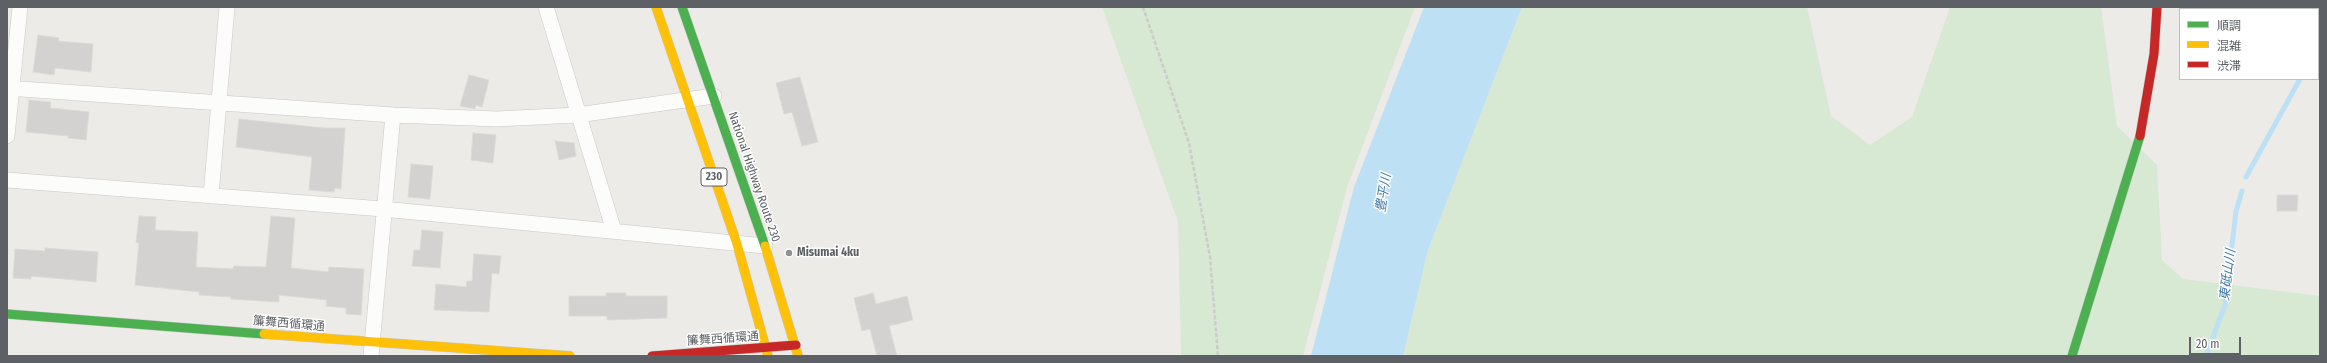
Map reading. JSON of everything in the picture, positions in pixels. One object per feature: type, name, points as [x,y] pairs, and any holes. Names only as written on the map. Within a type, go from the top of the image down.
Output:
[{"type":"main road","name":"230","points":[[656,7],[737,244],[768,352]]},
{"type":"main road","name":"National Highway Route 230","points":[[682,7],[765,246],[796,345],[798,356]]},
{"type":"main road","points":[[2072,356],[2142,130],[2154,54],[2157,7]]},
{"type":"main road","name":"簾舞西循環通","points":[[7,314],[372,350],[570,356]]},
{"type":"main road","name":"簾舞西循環通","points":[[652,356],[768,352],[796,345]]},
{"type":"street","points":[[7,136],[9,89],[20,7]]},
{"type":"street","points":[[211,196],[227,7]]},
{"type":"street","points":[[546,7],[577,115],[614,231]]},
{"type":"street","points":[[9,89],[393,115],[497,120],[577,115],[714,96]]},
{"type":"street","points":[[372,350],[383,209],[393,115]]},
{"type":"street","points":[[7,180],[383,209],[765,246]]},
{"type":"path","points":[[1143,7],[1188,143],[1210,257],[1218,356]]},
{"type":"green space","points":[[1102,7],[1415,7],[1347,187],[1303,356],[1181,356],[1178,222]]},
{"type":"green space","points":[[1522,7],[1807,7],[1831,116],[1870,145],[1912,117],[1950,7],[2101,7],[2117,126],[2157,165],[2162,260],[2183,279],[2320,296],[2320,356],[1403,356],[1428,250]]},
{"type":"green space","points":[[2320,7],[2320,19],[2319,8],[2228,8]]},
{"type":"water","name":"豊平川","points":[[1424,7],[1522,7],[1428,250],[1403,356],[1311,356],[1354,187]]},
{"type":"building","points":[[38,35],[59,38],[58,41],[93,44],[91,72],[55,68],[54,75],[33,72]]},
{"type":"building","points":[[469,75],[489,80],[482,107],[476,105],[475,109],[460,106]]},
{"type":"building","points":[[800,77],[818,142],[802,146],[792,112],[784,114],[776,83]]},
{"type":"building","points":[[29,100],[51,102],[50,108],[89,112],[86,140],[68,138],[68,136],[26,132]]},
{"type":"building","points":[[239,119],[324,128],[345,128],[341,189],[335,188],[334,192],[309,190],[312,157],[236,147]]},
{"type":"building","points":[[473,133],[496,135],[493,163],[471,160]]},
{"type":"building","points":[[555,141],[574,143],[576,156],[559,160]]},
{"type":"building","points":[[411,164],[433,166],[430,199],[408,197]]},
{"type":"building","points":[[2277,195],[2298,195],[2297,211],[2277,211]]},
{"type":"building","points":[[139,216],[156,217],[155,230],[198,232],[196,267],[233,269],[234,266],[266,267],[271,216],[295,218],[291,268],[328,272],[329,267],[364,269],[361,315],[346,314],[346,308],[326,306],[327,300],[279,295],[279,302],[231,299],[231,297],[199,295],[199,292],[135,285],[139,243],[136,242]]},
{"type":"building","points":[[422,230],[443,232],[440,268],[412,266],[414,250],[420,250]]},
{"type":"building","points":[[45,248],[98,252],[96,282],[31,276],[31,279],[13,278],[15,249],[45,251]]},
{"type":"building","points":[[474,254],[501,256],[499,274],[492,273],[489,312],[434,310],[436,284],[466,287],[467,281],[472,281]]},
{"type":"building","points":[[606,293],[626,293],[626,296],[667,296],[667,318],[607,320],[607,316],[569,316],[569,296],[606,296]]},
{"type":"building","points":[[873,293],[876,304],[907,296],[913,320],[889,326],[897,356],[877,356],[870,329],[862,331],[854,298]]},
{"type":"waterway","name":"東砥山川","points":[[2246,177],[2299,80]]},
{"type":"waterway","name":"東砥山川","points":[[2206,356],[2225,305],[2236,211],[2242,191]]},
{"type":"traffic: fast","points":[[682,7],[765,246]]},
{"type":"traffic: fast","points":[[2072,356],[2140,136]]},
{"type":"traffic: fast","points":[[7,314],[264,334]]},
{"type":"traffic: slow","points":[[656,7],[737,244],[768,356]]},
{"type":"traffic: slow","points":[[765,246],[798,356]]},
{"type":"traffic: slow","points":[[264,334],[570,356]]},
{"type":"traffic: jam","points":[[2140,136],[2154,54],[2157,7]]},
{"type":"traffic: jam","points":[[652,356],[796,345]]},
{"type":"place","name":"Misumai 4ku","points":[[789,253]]}]
